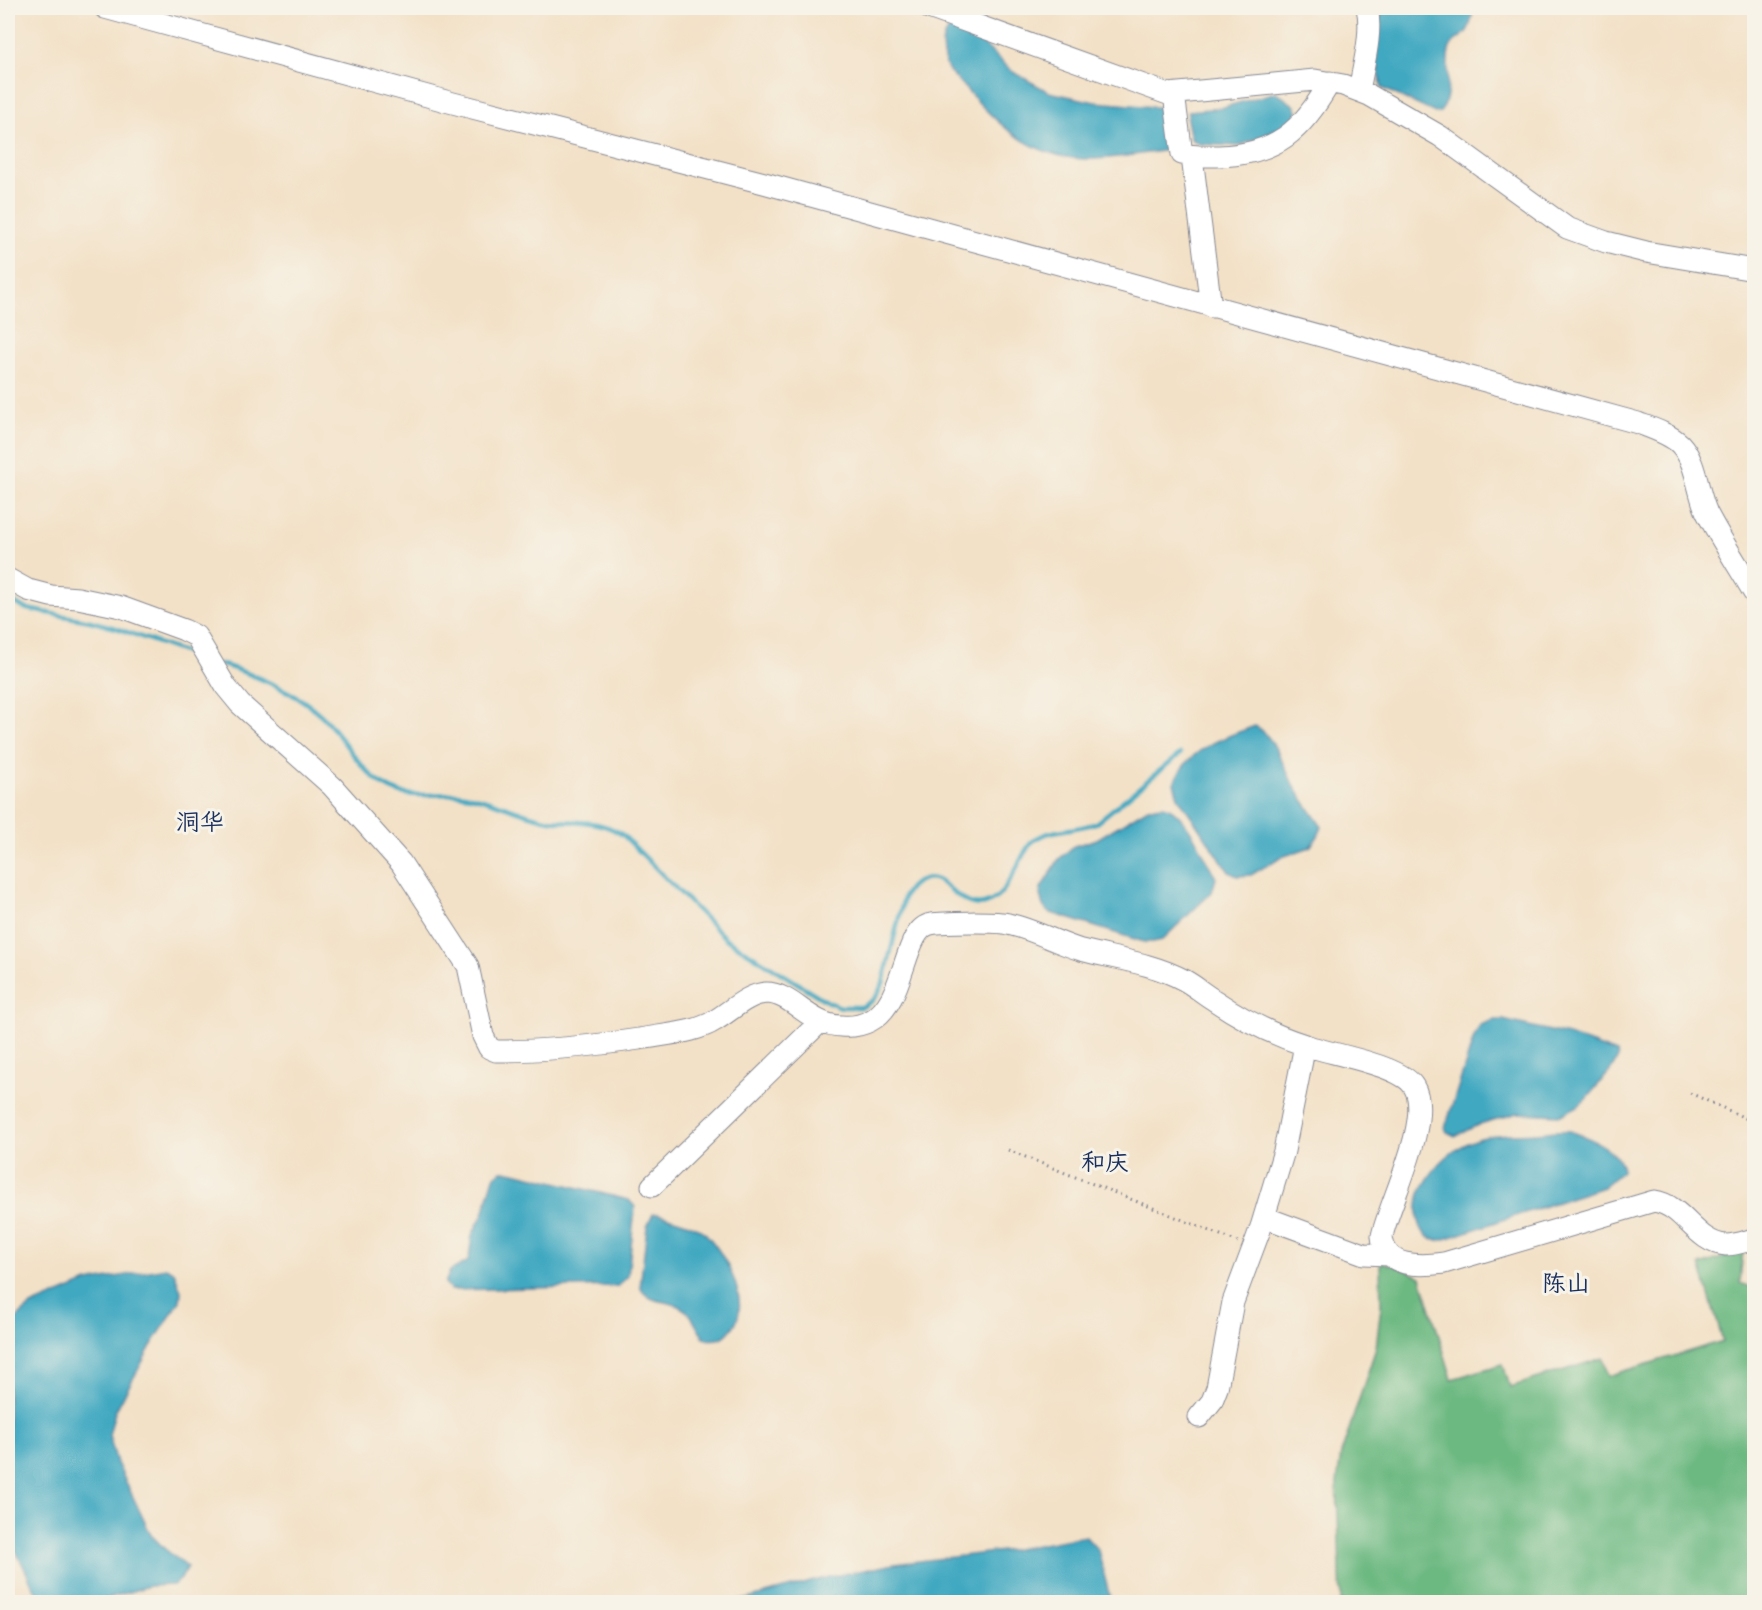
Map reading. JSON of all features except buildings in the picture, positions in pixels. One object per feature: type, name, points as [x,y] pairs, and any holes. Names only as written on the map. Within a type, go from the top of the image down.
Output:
[{"type":"street","points":[[105,8],[453,103],[764,183],[1638,423],[1678,442],[1686,452],[1707,513],[1755,593]]},
{"type":"street","points":[[929,8],[1107,70],[1161,93],[1315,80],[1343,85],[1359,91],[1440,136],[1567,228],[1606,242],[1646,252],[1755,270]]},
{"type":"street","points":[[1359,91],[1366,53],[1369,14],[1367,8]]},
{"type":"street","points":[[1174,93],[1182,154],[1192,157],[1240,155],[1277,143],[1287,136],[1314,110],[1330,82]]},
{"type":"street","points":[[1192,157],[1211,307]]},
{"type":"street","points":[[8,579],[28,590],[51,596],[78,598],[121,607],[196,636],[226,687],[240,704],[332,786],[401,863],[468,966],[483,1036],[489,1048],[496,1051],[509,1051],[597,1045],[678,1033],[711,1023],[743,1002],[762,993],[782,996],[820,1022],[831,1026],[851,1027],[871,1021],[882,1013],[897,990],[917,933],[927,924],[1008,924],[1080,950],[1130,961],[1169,974],[1194,986],[1216,1002],[1261,1028],[1305,1046],[1339,1054],[1403,1075],[1413,1084],[1419,1097],[1419,1111],[1413,1145],[1382,1236],[1389,1255]]},
{"type":"street","points":[[652,1186],[820,1022]]},
{"type":"street","points":[[1199,1417],[1212,1401],[1217,1389],[1233,1302],[1264,1217],[1284,1150],[1305,1046]]},
{"type":"street","points":[[1264,1217],[1364,1254],[1389,1255],[1407,1264],[1421,1266],[1444,1263],[1654,1201],[1673,1208],[1698,1232],[1715,1243],[1728,1245],[1755,1239]]},
{"type":"path","points":[[1690,1093],[1755,1122]]},
{"type":"path","points":[[1008,1150],[1253,1248]]},
{"type":"green space","points":[[1743,1251],[1740,1283],[1754,1288],[1754,1602],[1341,1602],[1337,1483],[1341,1454],[1376,1348],[1381,1306],[1380,1265],[1382,1262],[1421,1277],[1452,1379],[1503,1364],[1510,1387],[1603,1358],[1608,1376],[1723,1341],[1700,1265]]},
{"type":"water","points":[[1383,8],[1473,8],[1469,28],[1452,44],[1449,51],[1448,91],[1440,112],[1435,113],[1382,88],[1372,44]]},
{"type":"water","points":[[955,27],[968,30],[1013,72],[1049,92],[1095,102],[1166,108],[1172,142],[1167,150],[1084,159],[1042,150],[1025,141],[993,117],[949,71],[942,46],[945,35]]},
{"type":"water","points":[[1276,92],[1295,106],[1297,111],[1290,127],[1238,146],[1199,144],[1191,139],[1187,120],[1189,111],[1221,108]]},
{"type":"water","points":[[1255,726],[1273,744],[1303,801],[1322,827],[1310,847],[1279,858],[1251,875],[1237,876],[1229,872],[1178,797],[1174,783],[1180,771],[1197,753],[1219,740]]},
{"type":"water","points":[[1162,806],[1178,815],[1186,824],[1216,878],[1212,892],[1162,940],[1144,942],[1048,912],[1043,906],[1041,888],[1059,859],[1074,846],[1097,839],[1148,808]]},
{"type":"water","points":[[1494,1020],[1568,1035],[1617,1053],[1618,1058],[1611,1070],[1586,1099],[1561,1115],[1518,1113],[1480,1124],[1455,1136],[1447,1132],[1445,1128],[1474,1037],[1480,1025]]},
{"type":"water","points":[[1570,1131],[1610,1151],[1620,1163],[1622,1171],[1603,1187],[1442,1240],[1427,1236],[1418,1215],[1421,1191],[1436,1168],[1457,1149],[1477,1139],[1496,1135]]},
{"type":"water","points":[[501,1171],[510,1171],[629,1200],[635,1207],[628,1276],[618,1286],[451,1290],[445,1283],[450,1271],[467,1262],[472,1235],[483,1214],[494,1177]]},
{"type":"water","points":[[653,1214],[700,1229],[712,1241],[727,1264],[733,1277],[739,1304],[738,1316],[733,1327],[721,1338],[706,1339],[686,1311],[677,1305],[648,1297],[640,1287],[647,1227]]},
{"type":"water","points":[[166,1268],[174,1272],[181,1291],[180,1301],[151,1346],[115,1412],[109,1435],[117,1463],[151,1535],[187,1567],[181,1579],[173,1585],[149,1586],[96,1602],[41,1602],[8,1535],[8,1325],[31,1306],[87,1282]]},
{"type":"water","points":[[1085,1536],[1098,1550],[1111,1602],[736,1602],[829,1577],[894,1564],[1011,1550]]},
{"type":"waterway","points":[[8,600],[27,609],[116,628],[200,658]]},
{"type":"waterway","points":[[220,664],[274,685],[311,707],[330,725],[365,769],[386,787],[412,795],[457,794],[468,796],[545,819],[595,824],[614,830],[624,836],[726,939],[828,1002],[841,1007],[862,1007],[877,995],[883,983],[904,897],[914,884],[928,878],[936,880],[974,904],[992,901],[1006,887],[1026,850],[1037,838],[1052,832],[1096,823],[1180,754]]},
{"type":"district","name":"洞华","points":[[200,820]]},
{"type":"district","name":"和庆","points":[[1105,1160]]},
{"type":"district","name":"陈山","points":[[1566,1281]]}]
